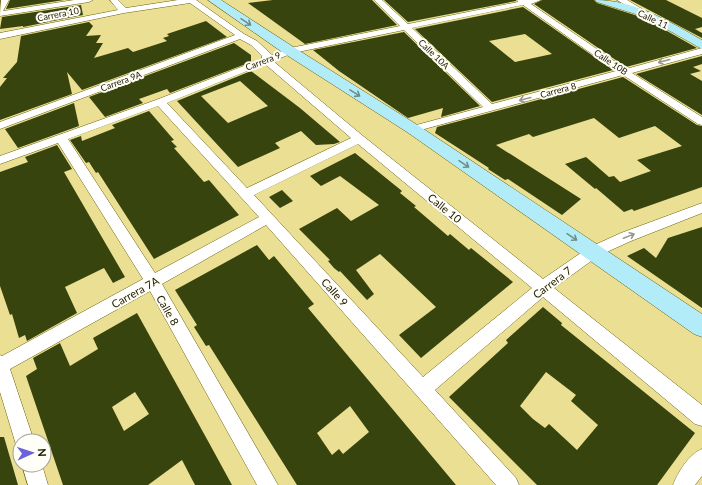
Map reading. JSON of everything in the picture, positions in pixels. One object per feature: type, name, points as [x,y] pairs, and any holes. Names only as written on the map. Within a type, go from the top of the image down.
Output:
[{"type":"main road","points":[[214,0],[290,51],[413,129],[594,252],[702,328]]},
{"type":"main road","name":"Calle 11","points":[[601,0],[649,15],[702,45]]},
{"type":"street","points":[[0,10],[5,0]]},
{"type":"street","points":[[0,14],[89,0]]},
{"type":"street","points":[[114,0],[124,11]]},
{"type":"street","name":"Carrera 10","points":[[0,36],[124,11],[191,0]]},
{"type":"street","name":"Calle 10","points":[[191,0],[263,50],[267,55],[266,60],[360,139],[702,417]]},
{"type":"street","name":"Calle 10A","points":[[378,0],[490,108]]},
{"type":"street","name":"Carrera 9","points":[[1,156],[61,138],[160,102],[290,51],[523,1],[537,0]]},
{"type":"street","points":[[621,0],[649,15]]},
{"type":"street","name":"Calle 10B","points":[[523,1],[624,72],[702,122]]},
{"type":"street","name":"Carrera 9A","points":[[0,126],[241,36]]},
{"type":"street","name":"Carrera 8","points":[[413,129],[702,51]]},
{"type":"street","name":"Calle 9","points":[[160,102],[268,218],[509,485]]},
{"type":"street","name":"Calle 8","points":[[61,138],[152,282],[268,485]]},
{"type":"street","points":[[246,194],[360,139]]},
{"type":"street","name":"Carrera 7","points":[[422,389],[543,288],[594,252],[626,237],[702,208]]},
{"type":"street","name":"Carrera 7A","points":[[0,364],[268,218]]},
{"type":"street","points":[[0,364],[22,433]]},
{"type":"street","points":[[683,485],[702,459]]},
{"type":"street","points":[[34,473],[38,485]]},
{"type":"building","points":[[10,0],[64,0],[6,9]]},
{"type":"building","points":[[273,0],[372,0],[397,25],[305,44],[248,3]]},
{"type":"building","points":[[384,0],[516,0],[516,1],[408,22]]},
{"type":"building","points":[[542,0],[594,0],[597,3],[644,18],[697,48],[626,67],[534,4]]},
{"type":"building","points":[[630,0],[666,0],[702,18],[702,27],[695,29],[702,33],[702,38]]},
{"type":"building","points":[[81,5],[83,15],[23,27],[0,29],[2,17]]},
{"type":"building","points":[[523,7],[613,70],[492,102],[415,29]],"holes":[[[525,34],[552,54],[515,62],[489,41]]]},
{"type":"building","points":[[206,21],[227,37],[82,90],[67,72],[72,94],[0,120],[0,87],[7,78],[3,78],[17,62],[21,36],[89,22],[93,26],[86,36],[101,35],[96,43],[103,43],[94,58],[128,48],[133,52],[167,41],[163,38],[169,36],[167,34]]},
{"type":"building","points":[[404,32],[480,106],[441,117],[443,108],[408,118],[339,71],[313,50]]},
{"type":"building","points":[[234,43],[251,55],[251,62],[170,93],[167,89],[139,99],[143,103],[105,117],[89,97]]},
{"type":"building","points":[[702,56],[702,64],[693,67],[701,71],[690,74],[702,81],[702,115],[636,74]]},
{"type":"building","points":[[251,71],[300,108],[340,142],[334,144],[316,145],[301,131],[275,143],[280,148],[238,167],[177,101]],"holes":[[[240,81],[268,106],[228,123],[201,96]]]},
{"type":"building","points":[[623,77],[697,125],[702,126],[702,187],[634,211],[632,209],[624,212],[565,164],[586,157],[609,177],[614,176],[620,182],[651,171],[637,160],[682,146],[655,126],[619,138],[594,118],[533,137],[529,134],[496,145],[581,199],[562,215],[508,179],[505,180],[435,133],[437,127]]},
{"type":"building","points":[[74,103],[79,126],[18,148],[5,129]]},
{"type":"building","points":[[149,111],[174,140],[171,141],[177,147],[174,148],[204,182],[209,180],[239,215],[154,259],[98,172],[96,173],[89,162],[86,163],[70,140],[81,136],[82,141],[115,128],[112,125]]},
{"type":"building","points":[[57,145],[72,169],[64,172],[125,277],[113,283],[104,268],[65,287],[77,313],[27,341],[25,335],[19,338],[12,314],[10,315],[0,286],[0,172],[28,162],[25,157]]},
{"type":"building","points":[[355,153],[402,191],[400,193],[416,206],[414,207],[448,236],[450,234],[469,250],[471,248],[513,282],[421,358],[399,335],[436,307],[380,254],[356,270],[374,294],[367,300],[340,271],[339,272],[334,268],[328,261],[330,260],[299,229],[337,208],[351,221],[379,205],[340,176],[321,186],[310,176]]},
{"type":"building","points":[[282,190],[293,201],[280,208],[269,197]]},
{"type":"building","points":[[702,227],[702,308],[627,256],[644,248],[656,258],[668,238]]},
{"type":"building","points":[[257,245],[269,260],[274,256],[314,304],[308,308],[456,485],[297,485],[209,345],[206,346],[194,327],[197,325],[175,290]],"holes":[[[350,406],[369,432],[343,454],[339,449],[332,455],[317,433]]]},
{"type":"building","points":[[543,307],[562,323],[561,325],[695,433],[657,485],[537,485],[449,397],[508,343],[506,340]],"holes":[[[546,372],[576,395],[571,401],[598,425],[577,450],[549,424],[545,428],[520,406]]]},
{"type":"building","points":[[137,313],[232,485],[195,485],[182,460],[148,485],[63,485],[52,453],[52,433],[45,433],[26,376],[37,369],[33,358],[60,343],[70,366],[98,349],[93,338]],"holes":[[[135,392],[149,414],[124,431],[112,407]]]},
{"type":"building","points":[[0,437],[4,437],[12,464],[12,473],[14,473],[18,485],[0,485]]}]
